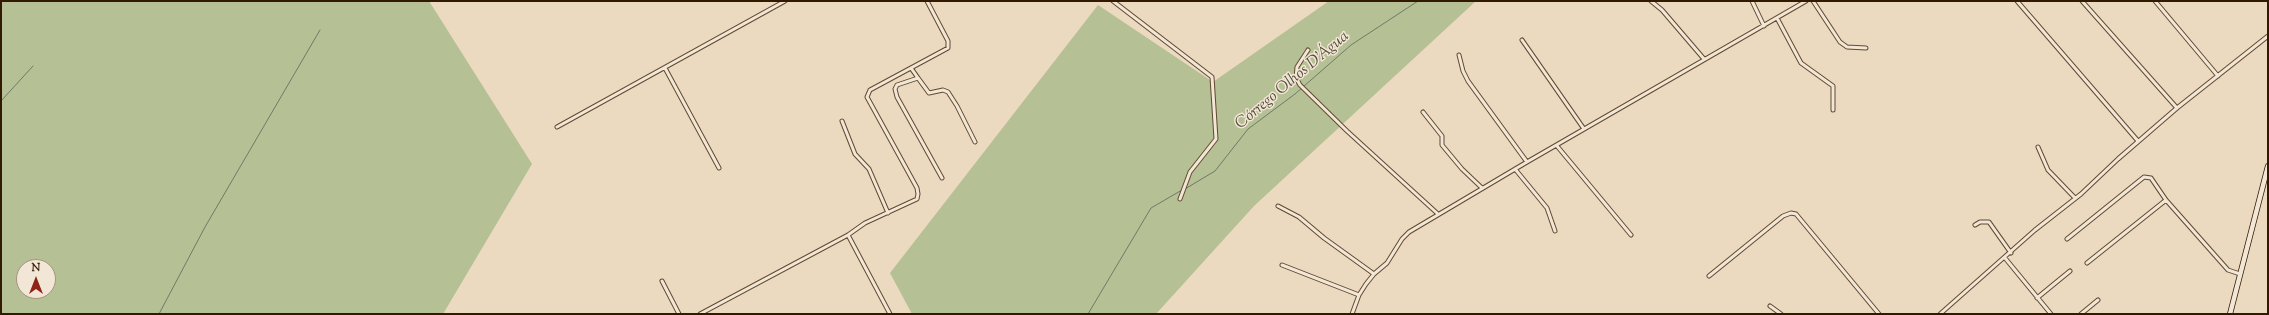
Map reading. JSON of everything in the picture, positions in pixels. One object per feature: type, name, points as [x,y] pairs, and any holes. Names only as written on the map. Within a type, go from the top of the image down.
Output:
[{"type":"main road","points":[[2230,314],[2268,166]]},
{"type":"street","points":[[557,127],[785,1]]},
{"type":"street","points":[[700,314],[848,234],[865,223],[888,214],[914,200],[918,194],[868,101],[867,95],[870,90],[944,52],[949,47],[948,41],[927,1]]},
{"type":"street","points":[[1113,1],[1212,77],[1216,139],[1190,172],[1180,199]]},
{"type":"street","points":[[1651,1],[1662,10],[1704,59]]},
{"type":"street","points":[[1752,1],[1764,26]]},
{"type":"street","points":[[1795,1],[1797,6]]},
{"type":"street","points":[[1352,314],[1359,295],[1374,274],[1387,263],[1402,239],[1410,232],[1482,188],[1806,1]]},
{"type":"street","points":[[1813,1],[1840,42],[1847,47],[1866,48]]},
{"type":"street","points":[[2017,1],[2138,141]]},
{"type":"street","points":[[2082,1],[2177,108]]},
{"type":"street","points":[[2155,1],[2218,76]]},
{"type":"street","points":[[1777,18],[1801,63],[1833,86],[1834,110]]},
{"type":"street","points":[[1940,314],[2011,253],[2035,230],[2075,198],[2138,141],[2268,36]]},
{"type":"street","points":[[1522,40],[1584,129]]},
{"type":"street","points":[[1308,50],[1297,67],[1296,78],[1300,85],[1352,136],[1438,214]]},
{"type":"street","points":[[1459,55],[1468,81],[1527,162]]},
{"type":"street","points":[[665,68],[719,168]]},
{"type":"street","points":[[911,68],[929,93],[942,90],[948,92],[957,106],[975,142]]},
{"type":"street","points":[[918,78],[903,82],[897,85],[895,89],[897,97],[942,178]]},
{"type":"street","points":[[1423,112],[1442,136],[1442,145],[1462,169],[1482,188]]},
{"type":"street","points":[[842,121],[855,154],[868,170],[888,214]]},
{"type":"street","points":[[1557,146],[1631,235]]},
{"type":"street","points":[[2038,147],[2048,170],[2075,198]]},
{"type":"street","points":[[1515,169],[1547,208],[1554,231]]},
{"type":"street","points":[[2067,239],[2144,177],[2151,178],[2166,200],[2228,270],[2240,274]]},
{"type":"street","points":[[2087,263],[2166,200]]},
{"type":"street","points":[[1278,206],[1299,217],[1374,274]]},
{"type":"street","points":[[1709,276],[1783,216],[1791,213],[1796,214],[1879,314]]},
{"type":"street","points":[[1975,224],[1980,222],[1989,222],[2011,253]]},
{"type":"street","points":[[848,234],[890,314]]},
{"type":"street","points":[[2005,258],[2051,314]]},
{"type":"street","points":[[1282,265],[1359,295]]},
{"type":"street","points":[[2038,298],[2070,271]]},
{"type":"street","points":[[662,281],[679,314]]},
{"type":"street","points":[[2081,314],[2098,300]]},
{"type":"street","points":[[1770,306],[1780,314]]},
{"type":"green space","points":[[1,1],[429,1],[532,164],[443,314],[1,314]]},
{"type":"green space","points":[[1329,1],[1476,1],[1254,206],[1156,314],[912,314],[890,273],[1098,5],[1213,82]]},
{"type":"waterway","name":"Córrego Olhos D'Água","points":[[1185,189],[1215,171],[1248,129],[1295,94],[1351,45],[1418,1]]},
{"type":"waterway","points":[[159,314],[205,227],[320,30]]},
{"type":"waterway","points":[[1,101],[33,66]]},
{"type":"waterway","name":"Córrego Olhos D'Água","points":[[1088,314],[1151,208],[1182,190]]}]
